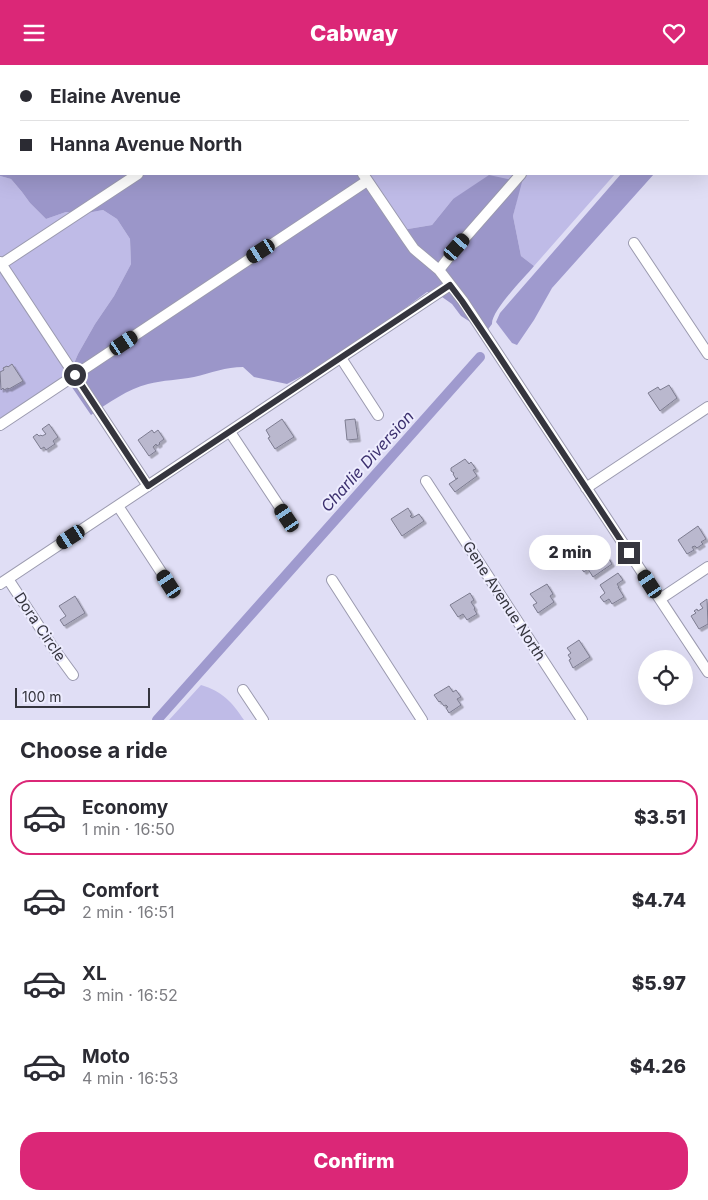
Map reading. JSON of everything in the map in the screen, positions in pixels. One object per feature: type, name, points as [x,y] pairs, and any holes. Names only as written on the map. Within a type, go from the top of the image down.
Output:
[{"type":"street","points":[[136,175],[0,264],[148,486]]},
{"type":"street","points":[[440,270],[457,247],[520,175]]},
{"type":"street","points":[[0,425],[365,177],[410,244],[440,270],[462,301],[708,672]]},
{"type":"street","points":[[634,243],[708,354]]},
{"type":"street","points":[[4,582],[450,285]]},
{"type":"street","points":[[341,358],[378,415]]},
{"type":"street","points":[[586,488],[708,407]]},
{"type":"street","points":[[230,432],[287,518]]},
{"type":"street","name":"Gene Avenue North","points":[[426,481],[582,720]]},
{"type":"street","points":[[118,506],[169,584]]},
{"type":"street","points":[[660,599],[708,567]]},
{"type":"street","points":[[332,580],[422,720]]},
{"type":"street","name":"Dora Circle","points":[[4,582],[73,675]]},
{"type":"street","points":[[243,690],[263,720]]},
{"type":"shaded area","points":[[360,175],[614,175],[534,266],[521,256],[513,216],[521,182],[453,199],[432,225],[402,230]]},
{"type":"shaded area","points":[[360,175],[402,230],[432,225],[453,199],[489,175],[522,182],[513,216],[521,256],[534,266],[502,303],[486,332],[461,316],[452,304],[435,292],[427,292],[352,347],[287,384],[254,377],[243,367],[231,368],[194,377],[141,386],[118,397],[91,415],[67,380],[78,354],[114,296],[131,264],[130,239],[117,219],[103,210],[82,214],[66,212],[46,219],[30,203],[11,179],[0,176]]},
{"type":"shaded area","points":[[620,175],[653,175],[552,288],[517,345],[512,343],[496,322],[500,313]]},
{"type":"shaded area","points":[[0,176],[11,179],[30,203],[46,219],[66,212],[82,214],[103,210],[117,219],[130,239],[131,264],[114,296],[78,354],[67,380],[0,424]]},
{"type":"shaded area","points":[[201,685],[215,690],[226,698],[244,720],[169,720]]},
{"type":"building","points":[[12,364],[23,381],[9,389],[4,390],[3,388],[1,390],[0,372],[4,370],[3,368]]},
{"type":"building","points":[[669,385],[677,398],[660,411],[648,393],[658,387],[660,390]]},
{"type":"building","points":[[282,419],[294,437],[275,449],[268,438],[270,437],[266,430]]},
{"type":"building","points":[[355,419],[358,439],[347,440],[345,420]]},
{"type":"building","points":[[49,424],[58,437],[53,441],[55,444],[46,450],[44,447],[41,449],[33,437],[37,434],[42,436],[46,434],[42,429]]},
{"type":"building","points":[[152,430],[154,433],[158,430],[164,439],[160,444],[157,446],[156,444],[153,447],[156,451],[149,456],[138,440]]},
{"type":"building","points":[[465,459],[469,464],[471,462],[476,469],[473,470],[477,476],[455,492],[449,484],[458,478],[456,479],[451,468]]},
{"type":"building","points":[[408,508],[412,518],[419,514],[424,521],[402,536],[391,519]]},
{"type":"building","points":[[698,526],[706,539],[697,548],[695,546],[692,547],[694,550],[687,554],[678,540]]},
{"type":"building","points":[[592,550],[597,557],[599,556],[601,562],[608,557],[612,564],[593,577],[588,569],[584,572],[580,567],[585,564],[581,558]]},
{"type":"building","points":[[618,573],[623,580],[617,584],[624,597],[612,604],[609,599],[604,602],[600,597],[605,593],[600,585]]},
{"type":"building","points":[[547,584],[553,594],[550,596],[554,602],[538,613],[533,605],[537,603],[530,594]]},
{"type":"building","points":[[470,593],[474,600],[471,602],[477,614],[467,620],[463,614],[458,617],[450,605]]},
{"type":"building","points":[[75,596],[85,613],[64,626],[60,620],[66,616],[59,606]]},
{"type":"building","points":[[707,599],[708,624],[699,629],[691,616],[696,613],[694,611],[697,609],[698,611],[703,608],[700,604]]},
{"type":"building","points":[[579,640],[590,657],[573,668],[568,655],[571,653],[567,648]]},
{"type":"building","points":[[449,686],[453,692],[456,690],[461,697],[457,699],[461,705],[449,713],[446,708],[448,707],[439,702],[434,695]]},
{"type":"waterway","name":"Charlie Diversion","points":[[157,720],[480,357]]},
{"type":"route","points":[[75,375],[148,486],[450,285],[629,553]]}]
